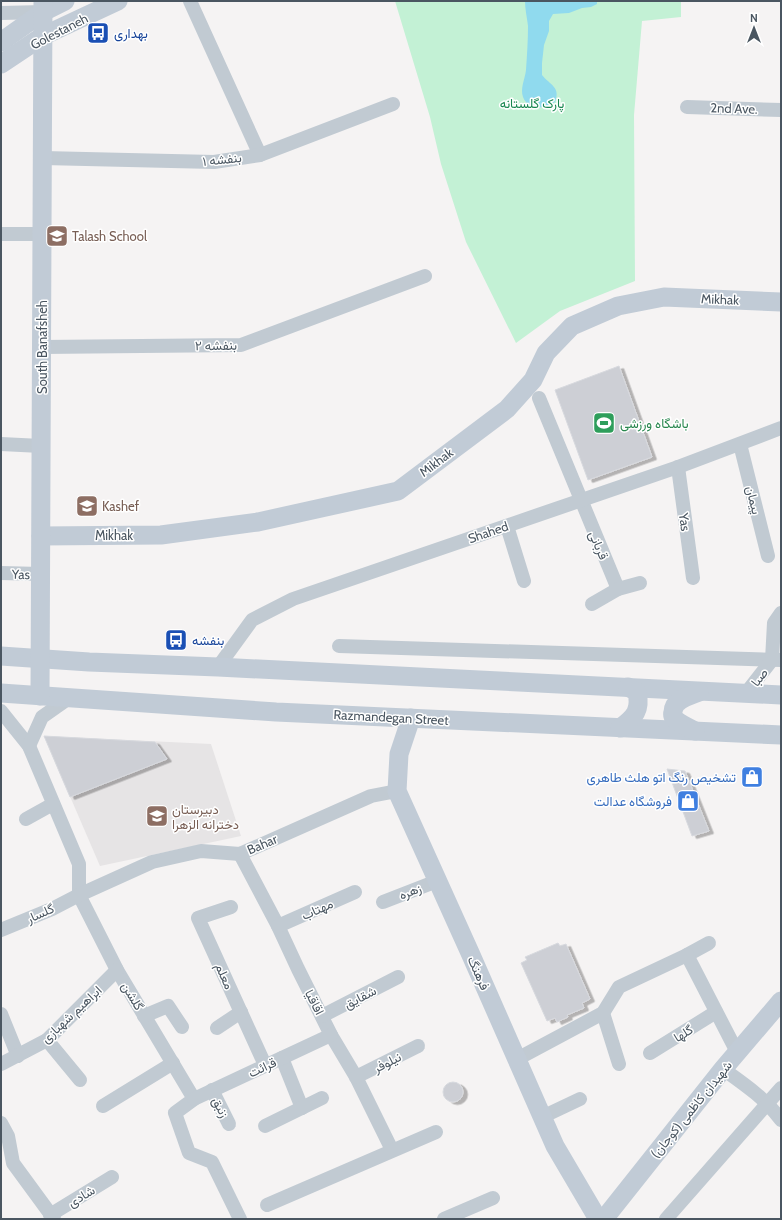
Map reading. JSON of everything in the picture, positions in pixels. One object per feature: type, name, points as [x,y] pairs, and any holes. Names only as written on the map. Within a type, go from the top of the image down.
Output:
[{"type":"main road","points":[[1,42],[43,6],[65,1]]},
{"type":"main road","name":"Golestaneh","points":[[1,64],[43,36],[118,1]]},
{"type":"main road","name":"South Banafsheh","points":[[40,696],[43,6]]},
{"type":"main road","name":"Mikhak","points":[[41,536],[161,535],[258,522],[398,491],[507,408],[533,380],[546,353],[572,326],[618,306],[664,297],[781,302]]},
{"type":"main road","points":[[1,656],[89,662],[781,695]]},
{"type":"main road","points":[[620,728],[630,721],[638,710],[639,700],[637,692],[628,687]]},
{"type":"main road","points":[[696,732],[676,722],[672,716],[672,709],[677,702],[683,698],[702,691]]},
{"type":"main road","name":"Razmandegan Street","points":[[1,693],[276,712],[781,735]]},
{"type":"main road","name":"فرهنگ","points":[[412,718],[398,754],[397,791],[555,1146],[598,1219]]},
{"type":"main road","name":"شهیدان کاظمی (کوجان)","points":[[604,1219],[723,1069],[781,1001]]},
{"type":"street","points":[[190,1],[260,155]]},
{"type":"street","points":[[1,13],[43,6]]},
{"type":"street","name":"بنفشه ۱","points":[[43,158],[214,162],[260,155],[393,104]]},
{"type":"street","name":"2nd Ave.","points":[[687,107],[781,110]]},
{"type":"street","points":[[1,234],[42,234]]},
{"type":"street","name":"بنفشه ۲","points":[[42,346],[241,345],[425,276]]},
{"type":"street","name":"قربانی","points":[[539,398],[618,589]]},
{"type":"street","name":"Shahed","points":[[218,667],[252,620],[293,600],[678,467],[781,428]]},
{"type":"street","points":[[1,444],[41,446]]},
{"type":"street","name":"پیمان","points":[[740,444],[768,556]]},
{"type":"street","name":"Yas","points":[[678,467],[693,578]]},
{"type":"street","points":[[507,526],[524,581]]},
{"type":"street","name":"Yas","points":[[1,574],[41,574]]},
{"type":"street","points":[[592,604],[618,589],[640,583]]},
{"type":"street","name":"صبا","points":[[781,613],[774,623],[777,660],[781,671]]},
{"type":"street","points":[[339,646],[777,660]]},
{"type":"street","name":"صبا","points":[[746,693],[777,660]]},
{"type":"street","points":[[29,746],[42,717],[69,698]]},
{"type":"street","name":"گلشن","points":[[1,711],[29,746],[79,864],[79,895],[117,970],[194,1099]]},
{"type":"street","name":"Bahar","points":[[79,895],[152,862],[201,851],[240,854],[371,796],[397,791]]},
{"type":"street","points":[[26,819],[53,804]]},
{"type":"street","name":"اقاقیا","points":[[240,854],[278,926],[331,1035],[356,1077],[392,1150]]},
{"type":"street","name":"زهره","points":[[383,902],[437,881]]},
{"type":"street","name":"مهتاب","points":[[278,926],[356,892]]},
{"type":"street","name":"گلسار","points":[[1,930],[52,909],[79,895]]},
{"type":"street","name":"معلم","points":[[231,907],[198,918],[265,1065]]},
{"type":"street","points":[[516,1059],[603,1013],[619,987],[709,943]]},
{"type":"street","points":[[687,955],[737,1052]]},
{"type":"street","name":"ابراهیم شهبازی","points":[[1,1064],[47,1040],[117,970]]},
{"type":"street","name":"شقایق","points":[[322,1016],[398,977]]},
{"type":"street","points":[[144,1016],[168,1006],[182,1027]]},
{"type":"street","points":[[217,1028],[241,1012]]},
{"type":"street","name":"گلها","points":[[650,1053],[716,1012]]},
{"type":"street","points":[[603,1013],[620,1064]]},
{"type":"street","points":[[1,1014],[18,1056]]},
{"type":"street","name":"قرائت","points":[[194,1099],[331,1035]]},
{"type":"street","points":[[47,1040],[80,1080]]},
{"type":"street","name":"نیلوفر","points":[[356,1077],[418,1046]]},
{"type":"street","points":[[282,1058],[302,1108]]},
{"type":"street","points":[[103,1106],[172,1063]]},
{"type":"street","points":[[723,1069],[758,1095],[781,1120]]},
{"type":"street","points":[[666,1219],[781,1088]]},
{"type":"street","name":"زنبق","points":[[212,1090],[229,1124]]},
{"type":"street","points":[[266,1126],[322,1098]]},
{"type":"street","points":[[194,1099],[175,1113],[189,1153],[212,1162],[240,1219]]},
{"type":"street","points":[[542,1118],[580,1099]]},
{"type":"street","points":[[1,1123],[8,1136],[7,1164],[52,1217]]},
{"type":"street","points":[[266,1205],[436,1132]]},
{"type":"street","name":"شادی","points":[[52,1217],[112,1177]]},
{"type":"street","points":[[444,1219],[493,1198]]},
{"type":"shaded area","name":"دبيرستان دخترانه الزهرا","points":[[44,736],[211,744],[241,836],[100,866]]},
{"type":"green space","name":"پارک گلستانه","points":[[395,1],[681,1],[681,17],[642,21],[634,115],[635,281],[560,311],[516,343],[466,242],[441,164],[430,117]]},
{"type":"water","points":[[525,1],[597,1],[597,4],[591,7],[582,8],[569,13],[553,14],[549,21],[549,31],[544,45],[542,75],[554,87],[557,93],[555,102],[542,107],[533,107],[529,105],[522,94],[526,70],[528,37]]},
{"type":"building","name":"باشگاه ورزشی","points":[[619,366],[652,457],[588,480],[555,390]]},
{"type":"building","points":[[44,736],[155,742],[167,759],[70,797]]},
{"type":"building","name":"فروشگاه عدالت","points":[[667,769],[685,771],[709,831],[692,836]]},
{"type":"building","points":[[558,943],[560,946],[566,944],[590,999],[582,1003],[584,1008],[567,1015],[568,1017],[557,1022],[555,1018],[547,1021],[521,963],[527,960],[525,957]]},
{"type":"building","points":[[449,1082],[457,1082],[463,1088],[463,1096],[457,1102],[449,1102],[443,1096],[443,1088]]},
{"type":"place","name":"بهداری","points":[[98,33]]},
{"type":"place","name":"Talash School","points":[[57,236]]},
{"type":"place","name":"باشگاه ورزشی","points":[[604,423]]},
{"type":"place","name":"Kashef","points":[[87,506]]},
{"type":"place","name":"بنفشه","points":[[176,640]]},
{"type":"place","name":"تشخیص رنگ اتو هلث طاهری","points":[[752,777]]},
{"type":"place","name":"فروشگاه عدالت","points":[[688,801]]},
{"type":"place","name":"دبيرستان دخترانه الزهرا","points":[[157,816]]}]
